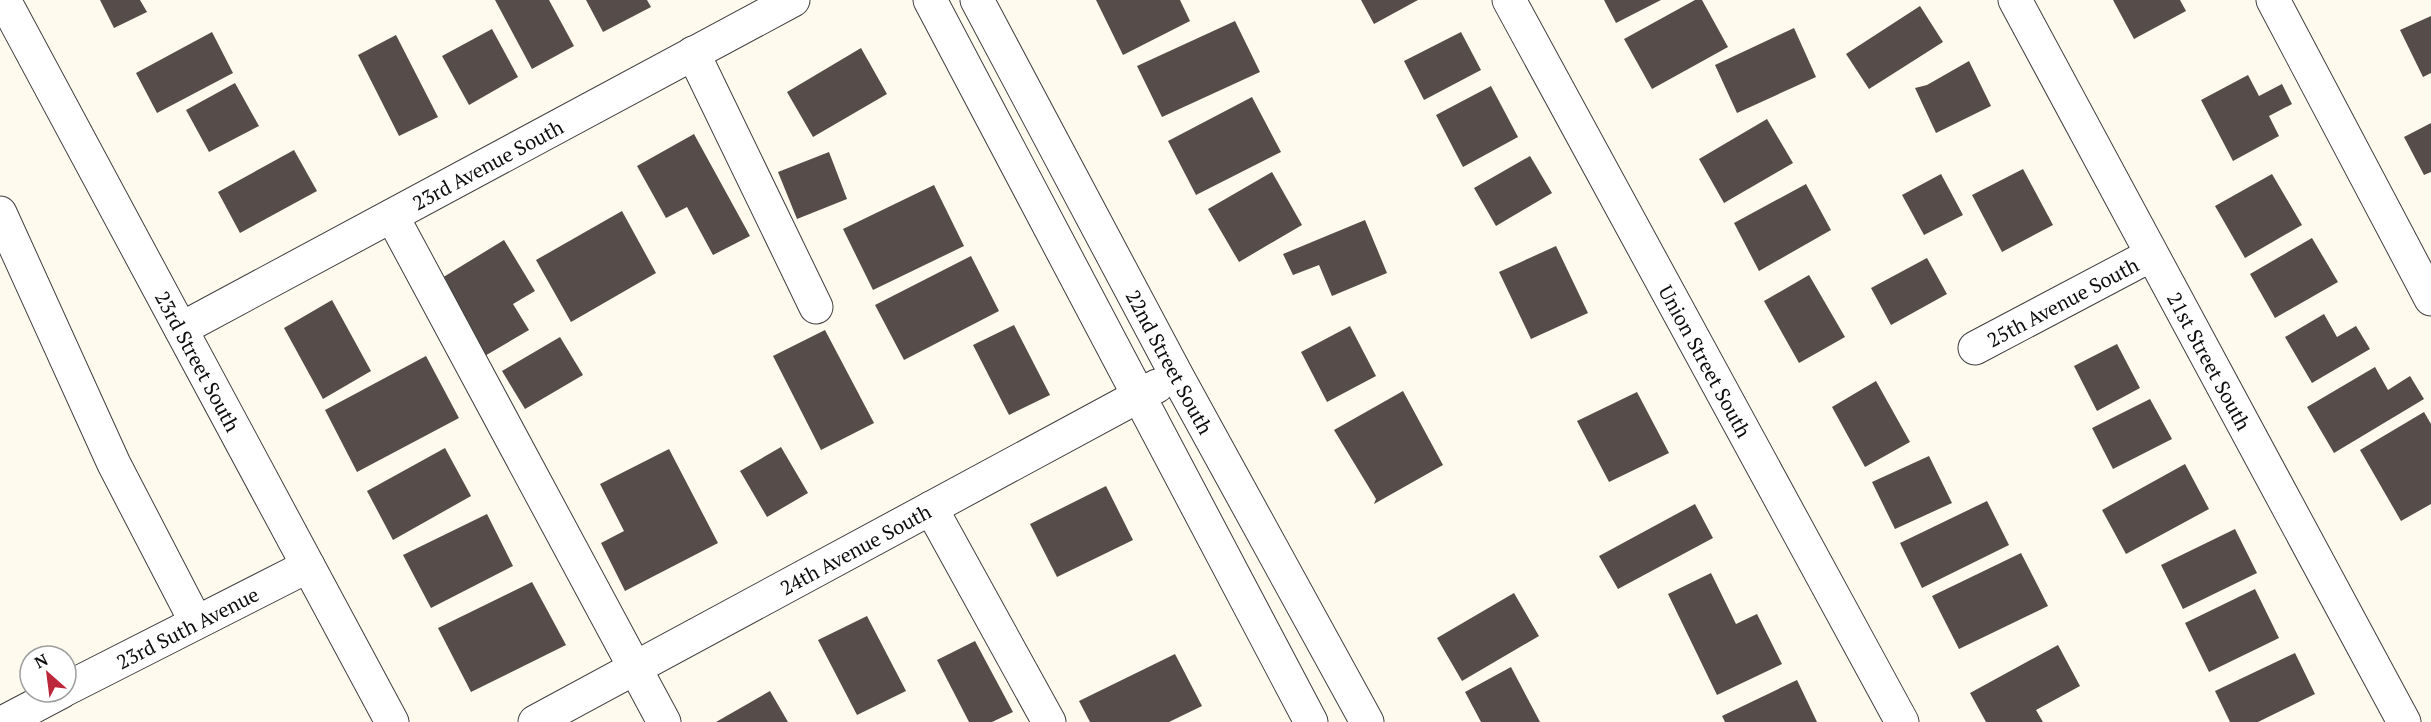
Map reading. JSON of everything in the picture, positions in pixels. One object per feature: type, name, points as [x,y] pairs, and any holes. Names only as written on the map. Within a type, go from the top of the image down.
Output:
[{"type":"street","name":"23rd Street South","points":[[4,0],[392,722]]},
{"type":"street","name":"23rd Avenue South","points":[[181,329],[793,0]]},
{"type":"street","points":[[930,0],[1311,722]]},
{"type":"street","name":"22nd Street South","points":[[977,0],[1178,376],[1367,722]]},
{"type":"street","name":"Union Street South","points":[[1509,0],[1902,722]]},
{"type":"street","name":"21st Street South","points":[[2015,0],[2404,722]]},
{"type":"street","points":[[2273,0],[2431,299]]},
{"type":"street","points":[[693,53],[816,307]]},
{"type":"street","points":[[0,213],[114,464],[196,622]]},
{"type":"street","points":[[392,216],[664,722]]},
{"type":"street","name":"25th Avenue South","points":[[1975,348],[2151,255]]},
{"type":"street","name":"24th Avenue South","points":[[535,722],[1178,376]]},
{"type":"street","points":[[931,508],[1049,722]]},
{"type":"street","name":"23rd Suth Avenue","points":[[78,683],[308,566]]},
{"type":"street","points":[[3,719],[35,704]]},
{"type":"building","points":[[100,0],[140,0],[147,12],[114,28]]},
{"type":"building","points":[[495,0],[549,0],[574,46],[532,69]]},
{"type":"building","points":[[586,0],[647,0],[651,7],[603,32]]},
{"type":"building","points":[[1096,0],[1180,0],[1190,21],[1123,55]]},
{"type":"building","points":[[1361,0],[1418,0],[1374,24]]},
{"type":"building","points":[[1604,0],[1661,0],[1616,23]]},
{"type":"building","points":[[1695,0],[1702,0],[1728,47],[1652,89],[1624,39]]},
{"type":"building","points":[[2113,0],[2180,0],[2186,11],[2134,39]]},
{"type":"building","points":[[1920,6],[1943,42],[1869,89],[1846,54]]},
{"type":"building","points":[[2431,16],[2431,73],[2423,77],[2400,30]]},
{"type":"building","points":[[1235,21],[1260,72],[1162,117],[1137,66]]},
{"type":"building","points":[[1794,28],[1816,77],[1737,113],[1715,65]]},
{"type":"building","points":[[492,29],[518,77],[469,105],[442,56]]},
{"type":"building","points":[[212,32],[233,73],[157,113],[136,73]]},
{"type":"building","points":[[1461,32],[1481,70],[1424,100],[1404,61]]},
{"type":"building","points":[[396,35],[438,117],[399,136],[358,55]]},
{"type":"building","points":[[861,48],[887,94],[813,137],[787,92]]},
{"type":"building","points":[[1969,61],[1991,106],[1936,133],[1915,88],[1927,85]]},
{"type":"building","points":[[2248,75],[2259,96],[2282,84],[2292,104],[2269,116],[2279,136],[2233,161],[2201,100]]},
{"type":"building","points":[[235,83],[259,126],[209,152],[186,110]]},
{"type":"building","points":[[1491,86],[1518,137],[1463,167],[1436,115]]},
{"type":"building","points":[[1252,97],[1281,152],[1196,195],[1168,141]]},
{"type":"building","points":[[1767,119],[1793,163],[1724,203],[1699,159]]},
{"type":"building","points":[[2431,123],[2431,172],[2424,175],[2404,137]]},
{"type":"building","points":[[694,134],[750,236],[713,255],[687,207],[666,218],[637,166]]},
{"type":"building","points":[[294,150],[317,191],[240,233],[218,192]]},
{"type":"building","points":[[829,152],[847,199],[797,219],[778,172]]},
{"type":"building","points":[[1530,156],[1552,193],[1496,226],[1474,188]]},
{"type":"building","points":[[2023,169],[2053,225],[2002,252],[1972,195]]},
{"type":"building","points":[[1272,172],[1302,225],[1239,262],[1208,209]]},
{"type":"building","points":[[1941,174],[1963,215],[1924,235],[1902,195]]},
{"type":"building","points":[[2272,174],[2302,225],[2245,258],[2215,206]]},
{"type":"building","points":[[1806,184],[1831,230],[1759,271],[1734,223]]},
{"type":"building","points":[[934,185],[964,246],[873,290],[843,229]]},
{"type":"building","points":[[622,211],[656,273],[571,322],[536,260]]},
{"type":"building","points":[[1365,220],[1387,273],[1332,296],[1319,265],[1293,275],[1283,254]]},
{"type":"building","points":[[2312,238],[2338,282],[2275,318],[2250,274]]},
{"type":"building","points":[[504,240],[535,291],[513,304],[529,330],[483,357],[437,281]]},
{"type":"building","points":[[1556,246],[1588,313],[1531,339],[1499,272]]},
{"type":"building","points":[[971,256],[999,311],[904,360],[875,305]]},
{"type":"building","points":[[1927,258],[1947,294],[1891,325],[1871,288]]},
{"type":"building","points":[[1809,275],[1845,337],[1799,363],[1764,301]]},
{"type":"building","points":[[332,300],[371,371],[323,399],[284,328]]},
{"type":"building","points":[[2324,314],[2337,337],[2356,326],[2370,349],[2312,383],[2285,337]]},
{"type":"building","points":[[1014,325],[1050,395],[1009,415],[973,345]]},
{"type":"building","points":[[1350,326],[1376,376],[1327,402],[1301,352]]},
{"type":"building","points":[[825,330],[874,423],[821,450],[773,356]]},
{"type":"building","points":[[560,337],[583,375],[525,409],[502,371]]},
{"type":"building","points":[[2117,344],[2140,388],[2097,411],[2074,366]]},
{"type":"building","points":[[426,356],[459,418],[357,472],[325,410]]},
{"type":"building","points":[[2375,367],[2388,390],[2410,376],[2424,399],[2334,453],[2307,407]]},
{"type":"building","points":[[1876,381],[1910,442],[1865,467],[1832,407]]},
{"type":"building","points":[[1403,391],[1443,465],[1374,504],[1376,499],[1334,430]]},
{"type":"building","points":[[1637,392],[1669,453],[1609,482],[1577,421]]},
{"type":"building","points":[[2150,399],[2172,439],[2113,469],[2092,428]]},
{"type":"building","points":[[2424,412],[2431,424],[2431,504],[2401,521],[2360,450]]},
{"type":"building","points":[[781,447],[808,493],[767,517],[740,471]]},
{"type":"building","points":[[445,448],[471,496],[393,540],[367,491]]},
{"type":"building","points":[[669,449],[718,543],[625,591],[601,543],[624,531],[600,484]]},
{"type":"building","points":[[1929,456],[1952,503],[1895,529],[1872,482]]},
{"type":"building","points":[[2185,464],[2209,509],[2126,554],[2102,510]]},
{"type":"building","points":[[1106,486],[1133,540],[1057,577],[1030,524]]},
{"type":"building","points":[[1987,501],[2009,545],[1922,588],[1900,543]]},
{"type":"building","points":[[1695,504],[1713,538],[1618,589],[1599,556]]},
{"type":"building","points":[[487,514],[513,566],[431,608],[403,555]]},
{"type":"building","points":[[2235,529],[2257,573],[2183,609],[2161,565]]},
{"type":"building","points":[[2021,553],[2048,606],[1959,649],[1932,596]]},
{"type":"building","points":[[1711,573],[1736,624],[1757,614],[1782,664],[1717,695],[1668,594]]},
{"type":"building","points":[[532,582],[566,645],[471,692],[438,628]]},
{"type":"building","points":[[2255,589],[2279,638],[2209,672],[2185,623]]},
{"type":"building","points":[[1514,593],[1539,636],[1462,681],[1437,638]]},
{"type":"building","points":[[867,616],[906,691],[857,715],[818,640]]},
{"type":"building","points":[[975,641],[1013,712],[992,722],[969,722],[937,660]]},
{"type":"building","points":[[2058,645],[2080,686],[2036,710],[2043,722],[1986,722],[1970,693]]},
{"type":"building","points":[[2295,653],[2315,694],[2258,722],[2230,722],[2215,691]]},
{"type":"building","points":[[1175,654],[1202,706],[1169,722],[1090,722],[1079,701]]},
{"type":"building","points":[[1511,667],[1540,722],[1481,722],[1465,692]]},
{"type":"building","points":[[1797,680],[1817,722],[1725,722],[1722,716]]},
{"type":"building","points":[[770,691],[788,722],[716,722]]}]
